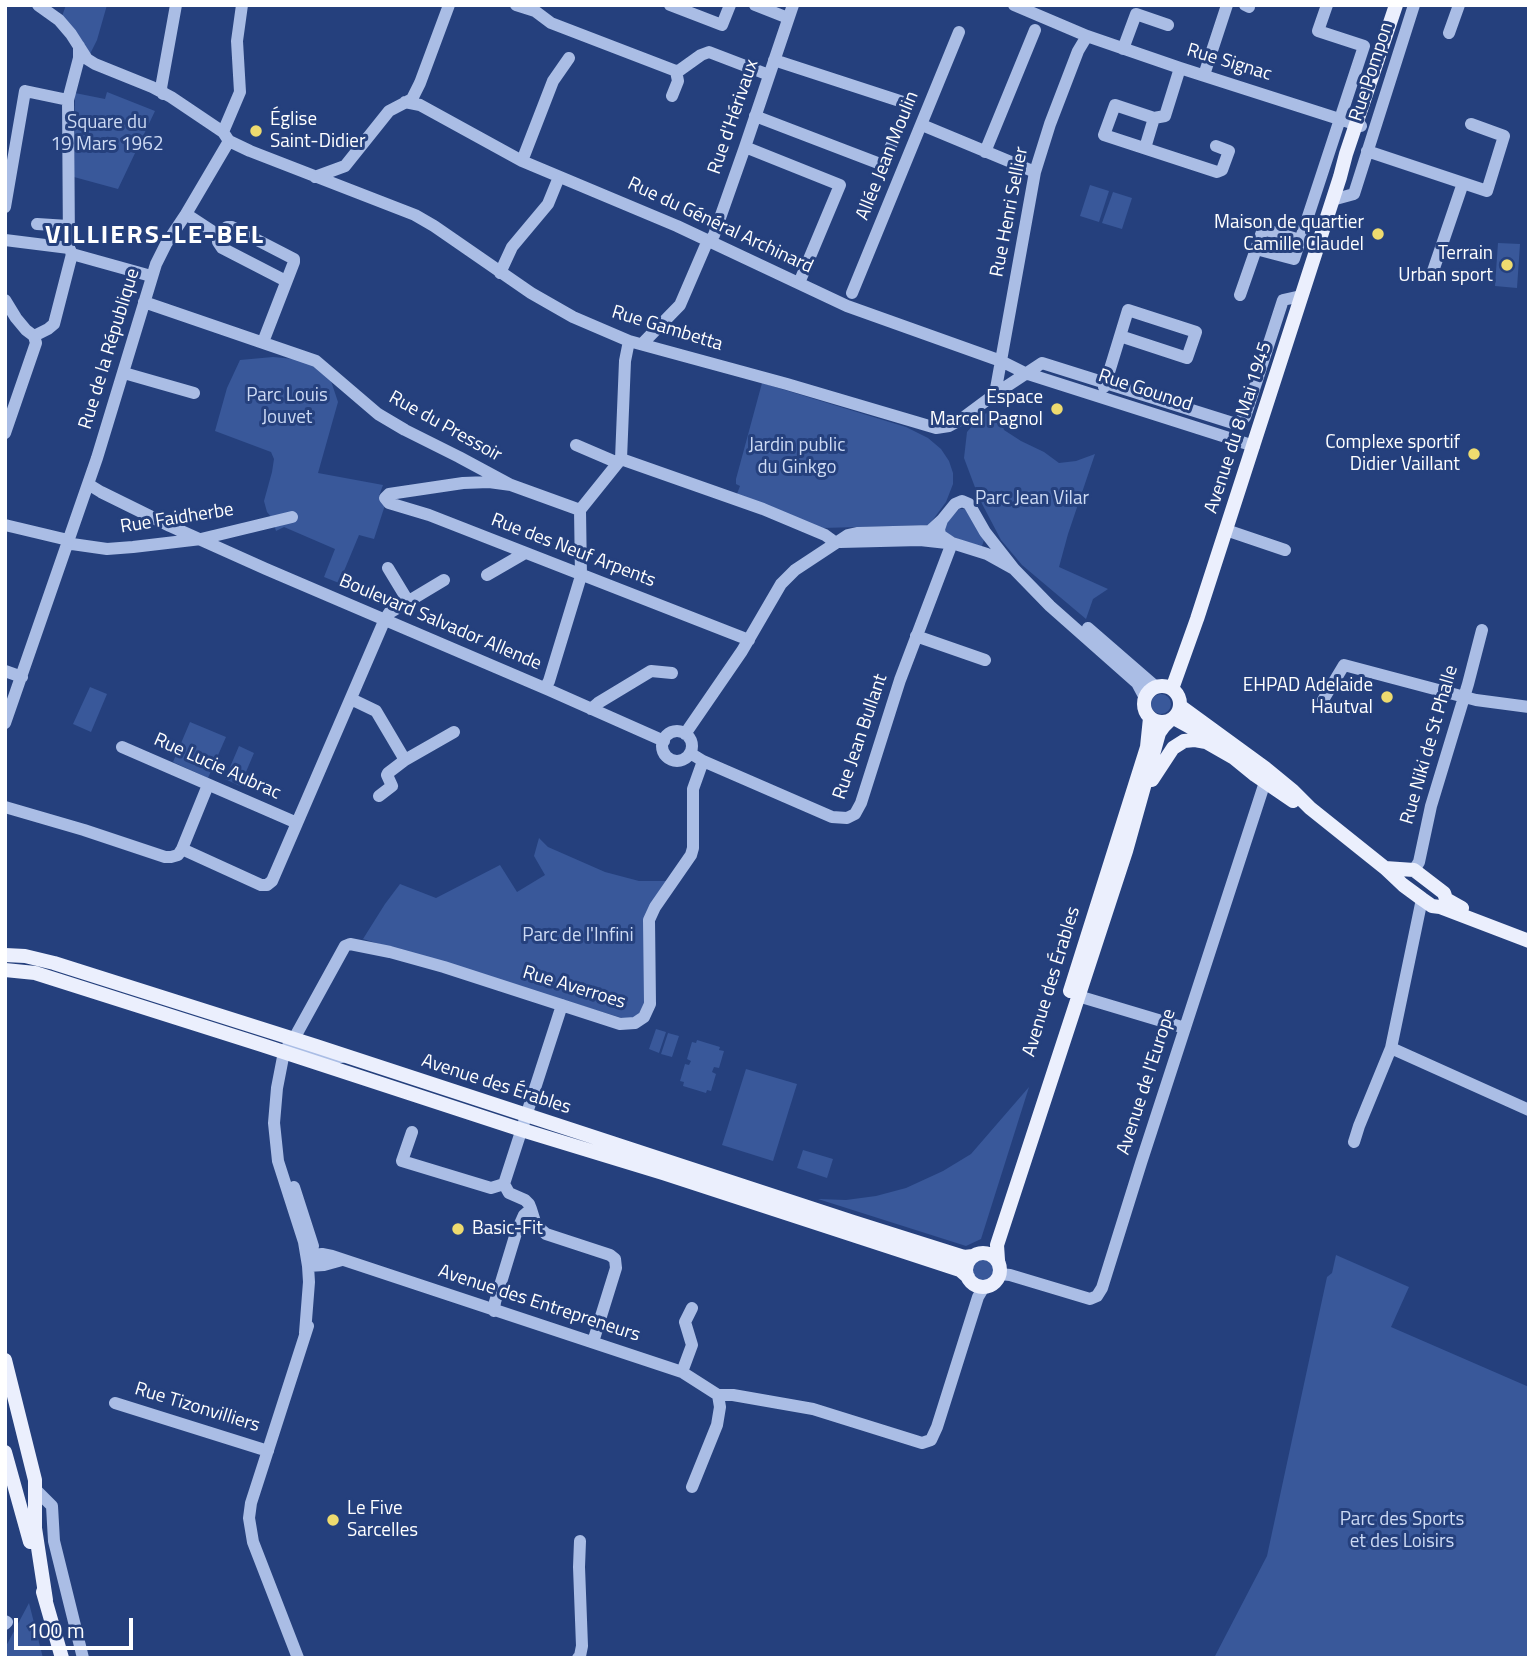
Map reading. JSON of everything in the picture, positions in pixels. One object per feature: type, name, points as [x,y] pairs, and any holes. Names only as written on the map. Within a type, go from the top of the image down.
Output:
[{"type":"main road","name":"Avenue du 8 Mai 1945","points":[[1172,689],[1254,446],[1340,177],[1351,156],[1358,125],[1396,5]]},
{"type":"main road","points":[[1162,686],[1172,689],[1178,696],[1175,715],[1160,722],[1150,718],[1144,707],[1149,691],[1162,686]]},
{"type":"main road","points":[[1175,715],[1210,738],[1287,798],[1310,808]]},
{"type":"main road","points":[[1175,715],[1265,768],[1385,868],[1407,875],[1444,893],[1443,903]]},
{"type":"main road","name":"Avenue des Érables","points":[[1126,851],[1159,733],[1175,715]]},
{"type":"main road","name":"Avenue des Érables","points":[[5,970],[24,971],[47,977],[231,1035],[290,1049],[347,1057],[964,1257],[977,1255],[989,1244],[1061,1023],[1147,747],[1150,718]]},
{"type":"main road","name":"Avenue des Érables","points":[[999,1267],[997,1245],[1151,781],[1173,748],[1184,741],[1206,742],[1234,758]]},
{"type":"main road","points":[[1407,875],[1422,899],[1432,906],[1443,903],[1462,908],[1529,933]]},
{"type":"main road","points":[[1443,903],[1529,941]]},
{"type":"main road","name":"Avenue des Érables","points":[[5,955],[54,962],[290,1049],[522,1130],[960,1270],[968,1277]]},
{"type":"main road","points":[[990,1254],[999,1267],[994,1283],[984,1287],[974,1284],[968,1277],[967,1265],[977,1255],[990,1254]]},
{"type":"main road","points":[[5,1360],[35,1480],[35,1528],[46,1600]]},
{"type":"main road","points":[[5,1454],[62,1658]]},
{"type":"main road","points":[[50,1616],[55,1658]]},
{"type":"street","name":"Rue Gambetta","points":[[38,5],[58,11],[87,59],[95,64],[171,97],[250,151],[415,215],[538,297],[573,317],[629,341],[936,428],[949,426],[960,420],[1025,373]]},
{"type":"street","points":[[163,94],[161,88],[176,5]]},
{"type":"street","name":"Rue de la République","points":[[5,723],[88,484],[124,373],[151,276],[166,244],[187,214],[226,137],[240,93],[237,41],[242,5]]},
{"type":"street","points":[[335,185],[345,166],[389,111],[412,99],[449,5]]},
{"type":"street","points":[[516,5],[535,11],[551,23],[676,71],[709,52],[769,75]]},
{"type":"street","points":[[670,5],[699,11],[722,25],[730,5]]},
{"type":"street","points":[[755,5],[790,12]]},
{"type":"street","name":"Rue Signac","points":[[1014,5],[1123,49],[1358,125]]},
{"type":"street","points":[[1204,75],[1227,5]]},
{"type":"street","points":[[1256,249],[1294,260],[1364,46],[1318,31],[1327,5]]},
{"type":"street","name":"Rue Pompon","points":[[1332,201],[1354,194],[1414,5]]},
{"type":"street","points":[[1449,33],[1459,5]]},
{"type":"street","name":"Rue d'Hérivaux","points":[[642,344],[680,304],[709,240],[714,235],[790,12]]},
{"type":"street","points":[[1123,49],[1136,14],[1168,25]]},
{"type":"street","points":[[985,152],[1035,30]]},
{"type":"street","name":"Allée Jean Moulin","points":[[852,293],[959,33]]},
{"type":"street","name":"Rue Henri Sellier","points":[[1001,362],[1035,172],[1078,51],[1087,36]]},
{"type":"street","points":[[34,336],[54,324],[70,251],[68,100],[79,58],[79,46]]},
{"type":"street","points":[[522,161],[553,81],[569,58]]},
{"type":"street","points":[[755,116],[883,165],[909,104],[774,60]]},
{"type":"street","points":[[1180,68],[1165,116],[1154,118],[1115,105],[1104,135],[1217,172],[1222,170],[1229,150],[1216,146]]},
{"type":"street","points":[[672,96],[678,81],[676,71]]},
{"type":"street","points":[[5,206],[10,152],[25,90],[68,100]]},
{"type":"street","name":"Rue du Général Archinard","points":[[405,102],[420,104],[522,161],[709,240],[847,306],[1025,373]]},
{"type":"street","points":[[1144,148],[1154,118]]},
{"type":"street","points":[[1367,151],[1487,191],[1504,136],[1471,124]]},
{"type":"street","points":[[922,125],[1035,172]]},
{"type":"street","points":[[745,146],[840,185],[799,283]]},
{"type":"street","points":[[315,177],[345,166]]},
{"type":"street","points":[[500,273],[512,247],[548,204],[559,177]]},
{"type":"street","points":[[1432,274],[1463,183]]},
{"type":"street","points":[[187,214],[218,235]]},
{"type":"street","points":[[37,223],[68,226]]},
{"type":"street","points":[[263,342],[294,262],[294,259],[232,227],[227,227],[218,235],[218,242],[222,247],[286,281]]},
{"type":"street","points":[[1240,295],[1263,229],[1300,240]]},
{"type":"street","points":[[5,240],[70,251],[151,276]]},
{"type":"street","points":[[1025,373],[1042,363],[1236,424],[1245,417],[1283,300],[1301,296]]},
{"type":"street","points":[[5,300],[21,326],[34,336],[36,347],[5,433]]},
{"type":"street","name":"Rue du Pressoir","points":[[145,302],[316,361],[388,420],[511,485],[580,510]]},
{"type":"street","points":[[1101,397],[1128,310],[1196,332],[1187,358],[1120,336]]},
{"type":"street","points":[[545,688],[581,576],[580,510],[619,461],[625,362],[629,341]]},
{"type":"street","points":[[995,394],[1001,362]]},
{"type":"street","points":[[124,373],[194,393]]},
{"type":"street","name":"Rue Gounod","points":[[1025,373],[1254,446]]},
{"type":"street","points":[[576,445],[763,509],[836,542],[919,540],[952,543]]},
{"type":"street","name":"Rue des Neuf Arpents","points":[[511,485],[463,483],[389,494],[385,498],[389,503],[429,515],[749,640]]},
{"type":"street","name":"Boulevard Salvador Allende","points":[[88,484],[170,526],[304,586],[664,741]]},
{"type":"street","points":[[685,734],[749,640],[788,576],[848,535],[930,531],[955,504],[962,501],[969,504],[985,532],[1014,569],[1050,606],[1137,683],[1145,698]]},
{"type":"street","name":"Rue Faidherbe","points":[[5,525],[68,540],[72,544],[107,549],[201,539],[292,517]]},
{"type":"street","points":[[942,520],[939,533],[942,538],[987,554],[1014,569]]},
{"type":"street","points":[[1226,530],[1285,550]]},
{"type":"street","name":"Rue Jean Bullant","points":[[690,753],[832,817],[852,816],[861,803],[890,709],[952,543]]},
{"type":"street","points":[[486,575],[525,553]]},
{"type":"street","points":[[388,568],[408,601]]},
{"type":"street","points":[[5,807],[165,857],[177,853],[267,885],[272,881],[385,619],[389,613],[443,580]]},
{"type":"street","points":[[1034,589],[1053,599],[1156,687]]},
{"type":"street","name":"Rue Niki de St Phalle","points":[[1407,875],[1419,862],[1433,802],[1469,698],[1482,630]]},
{"type":"street","points":[[916,636],[985,660]]},
{"type":"street","points":[[1323,701],[1344,666],[1469,698],[1529,707]]},
{"type":"street","points":[[5,671],[22,677]]},
{"type":"street","points":[[591,709],[651,671],[672,673]]},
{"type":"street","points":[[351,699],[376,711],[405,760]]},
{"type":"street","points":[[379,796],[392,786],[388,773],[454,732]]},
{"type":"street","points":[[669,734],[685,734],[692,745],[690,753],[683,760],[673,761],[663,751],[664,741],[669,734]]},
{"type":"street","name":"Rue Lucie Aubrac","points":[[122,747],[296,823]]},
{"type":"street","name":"Rue Averroes","points":[[290,1049],[341,952],[350,944],[444,967],[620,1024],[630,1025],[640,1021],[650,1004],[649,920],[691,855],[693,789],[703,761]]},
{"type":"street","name":"Avenue de l'Europe","points":[[999,1267],[1010,1275],[1090,1299],[1097,1296],[1102,1288],[1265,782]]},
{"type":"street","points":[[177,853],[208,785]]},
{"type":"street","points":[[1354,1142],[1391,1048],[1422,899]]},
{"type":"street","points":[[1078,996],[1185,1028]]},
{"type":"street","points":[[562,1005],[504,1184],[509,1193],[525,1200],[536,1226],[541,1231],[615,1259],[614,1272],[593,1342]]},
{"type":"street","points":[[231,1035],[273,1055],[280,1070]]},
{"type":"street","points":[[1391,1048],[1529,1110]]},
{"type":"street","points":[[290,1049],[280,1070],[275,1107],[276,1147],[281,1172],[312,1261]]},
{"type":"street","points":[[290,1049],[283,1093],[282,1135],[286,1160],[309,1229],[312,1261],[305,1333],[251,1503],[249,1523],[253,1542],[298,1658]]},
{"type":"street","points":[[412,1132],[402,1161],[491,1188],[504,1184]]},
{"type":"street","points":[[494,1311],[516,1233],[524,1215],[531,1209]]},
{"type":"street","name":"Avenue des Entrepreneurs","points":[[312,1261],[343,1261],[593,1342],[682,1372],[718,1395],[733,1395],[813,1409],[922,1443],[931,1440],[937,1427],[978,1297],[984,1287]]},
{"type":"street","points":[[682,1372],[692,1345],[685,1322],[692,1308]]},
{"type":"street","points":[[692,1487],[717,1425],[720,1407],[718,1395]]},
{"type":"street","name":"Rue Tizonvilliers","points":[[115,1403],[268,1451]]},
{"type":"street","points":[[36,1490],[52,1506],[54,1541],[83,1658]]},
{"type":"street","points":[[578,1658],[582,1646],[580,1541]]},
{"type":"green space","points":[[66,5],[107,5],[97,40],[89,56],[61,19]]},
{"type":"green space","name":"Square du 19 Mars 1962","points":[[107,92],[155,111],[118,189],[74,177],[75,93],[105,99]]},
{"type":"green space","points":[[1090,185],[1109,191],[1099,222],[1080,216]]},
{"type":"green space","points":[[1113,192],[1132,198],[1122,229],[1102,223]]},
{"type":"green space","name":"Terrain Urban sport","points":[[1498,243],[1520,244],[1517,288],[1495,286]]},
{"type":"green space","name":"Parc Louis Jouvet","points":[[273,357],[316,361],[327,369],[338,402],[318,473],[383,485],[379,496],[385,505],[374,539],[359,535],[339,583],[324,577],[335,549],[284,527],[276,531],[264,501],[274,459],[271,452],[215,431],[227,388],[240,360]]},
{"type":"green space","name":"Jardin public du Ginkgo","points":[[762,383],[906,427],[928,438],[941,449],[949,461],[953,484],[946,502],[929,525],[822,528],[737,494],[740,486],[736,484],[736,479]]},
{"type":"green space","name":"Parc Jean Vilar","points":[[997,410],[1004,430],[1059,463],[1076,461],[1095,454],[1059,567],[1108,589],[1093,599],[1086,619],[1022,565],[1001,540],[979,498],[964,458],[967,432],[981,415]]},
{"type":"green space","points":[[959,509],[966,509],[984,540],[982,546],[974,546],[945,533],[944,526]]},
{"type":"green space","points":[[90,687],[107,694],[91,732],[73,724]]},
{"type":"green space","points":[[1157,694],[1165,694],[1171,704],[1165,714],[1157,714],[1151,708],[1151,700]]},
{"type":"green space","points":[[190,722],[226,737],[208,778],[173,762]]},
{"type":"green space","points":[[239,746],[254,753],[240,786],[225,779]]},
{"type":"green space","name":"Parc de l'Infini","points":[[539,838],[548,847],[605,872],[639,881],[667,881],[648,913],[647,1007],[632,1021],[363,939],[400,884],[436,898],[500,865],[517,892],[545,875],[534,856]]},
{"type":"green space","points":[[656,1029],[666,1032],[659,1053],[649,1049]]},
{"type":"green space","points":[[668,1033],[679,1036],[672,1057],[661,1054]]},
{"type":"green space","points":[[697,1040],[720,1047],[719,1050],[724,1051],[719,1068],[714,1067],[712,1072],[716,1074],[711,1091],[707,1090],[706,1093],[683,1086],[684,1082],[680,1081],[685,1064],[689,1065],[691,1061],[687,1059],[692,1042],[696,1043]]},
{"type":"green space","points":[[746,1069],[797,1084],[773,1161],[722,1145]]},
{"type":"green space","points":[[1029,1087],[981,1239],[966,1246],[818,1199],[846,1200],[876,1196],[906,1188],[943,1171],[971,1154]]},
{"type":"green space","points":[[803,1150],[833,1159],[827,1178],[797,1168]]},
{"type":"green space","name":"Parc des Sports et des Loisirs","points":[[1336,1255],[1409,1287],[1391,1327],[1529,1387],[1529,1658],[1214,1658],[1267,1556],[1327,1277],[1332,1273]]},
{"type":"green space","points":[[983,1258],[994,1265],[995,1270],[988,1281],[983,1282],[972,1275],[971,1270],[978,1259]]},
{"type":"green space","points":[[29,1603],[43,1658],[5,1658],[5,1648]]},
{"type":"place","name":"Église Saint-Didier","points":[[256,131]]},
{"type":"place","name":"Maison de quartier Camille Claudel","points":[[1378,234]]},
{"type":"place","name":"Terrain Urban sport","points":[[1507,265]]},
{"type":"place","name":"Espace Marcel Pagnol","points":[[1057,409]]},
{"type":"place","name":"Complexe sportif Didier Vaillant","points":[[1474,454]]},
{"type":"place","name":"EHPAD Adelaide Hautval","points":[[1387,697]]},
{"type":"place","name":"Basic-Fit","points":[[458,1229]]},
{"type":"place","name":"Le Five Sarcelles","points":[[333,1520]]},
{"type":"district","name":"VILLIERS-LE-BEL","points":[[155,237]]}]
